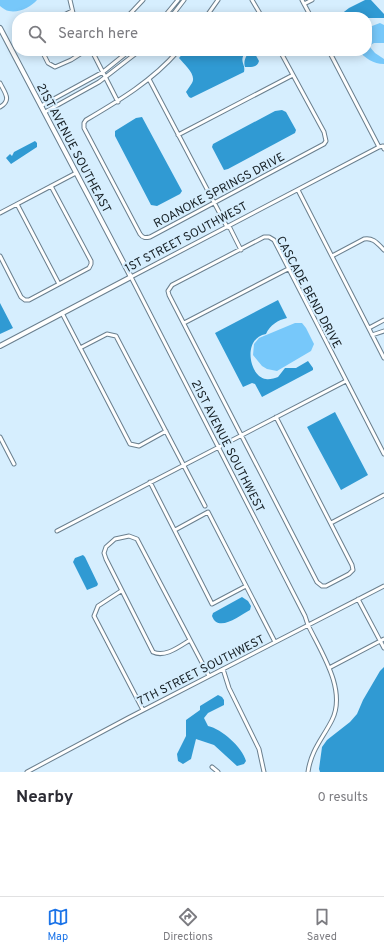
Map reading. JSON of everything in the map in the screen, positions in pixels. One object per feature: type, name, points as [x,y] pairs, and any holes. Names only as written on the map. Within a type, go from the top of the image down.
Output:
[{"type":"street","points":[[70,0],[72,11]]},
{"type":"street","points":[[132,12],[143,0]]},
{"type":"street","points":[[168,12],[178,0]]},
{"type":"street","points":[[175,12],[184,0]]},
{"type":"street","points":[[210,12],[218,0]]},
{"type":"street","points":[[252,0],[259,12]]},
{"type":"street","points":[[302,0],[308,12]]},
{"type":"street","points":[[304,4],[312,0]]},
{"type":"street","name":"21ST AVENUE SOUTHEAST","points":[[0,28],[12,50]]},
{"type":"street","name":"21ST AVENUE SOUTHEAST","points":[[15,56],[131,277]]},
{"type":"street","points":[[44,56],[48,63],[55,68],[77,56]]},
{"type":"street","points":[[95,56],[118,102]]},
{"type":"street","points":[[42,106],[103,72],[123,56]]},
{"type":"street","points":[[45,112],[90,88],[133,56]]},
{"type":"street","name":"ROANOKE SPRINGS DRIVE","points":[[173,56],[149,79],[118,102],[86,120],[84,123],[84,128],[142,237],[146,238],[319,147],[326,141],[324,132],[283,56]]},
{"type":"street","points":[[332,56],[382,147]]},
{"type":"street","points":[[178,135],[293,75]]},
{"type":"street","points":[[149,79],[214,203],[227,227],[230,228],[241,250]]},
{"type":"street","points":[[0,83],[6,94],[7,100],[5,104],[0,107]]},
{"type":"street","name":"1ST STREET SOUTHWEST","points":[[0,346],[382,147]]},
{"type":"street","points":[[0,213],[76,172]]},
{"type":"street","points":[[0,256],[21,297],[26,300],[29,300],[86,270],[91,264],[51,186]]},
{"type":"street","points":[[298,190],[384,358]]},
{"type":"street","points":[[17,204],[59,284]]},
{"type":"street","name":"CASCADE BEND DRIVE","points":[[331,523],[352,565],[352,570],[349,574],[326,586],[322,586],[318,582],[169,295],[169,288],[264,237],[272,238],[384,454]]},
{"type":"street","points":[[332,256],[368,238],[373,240],[384,250]]},
{"type":"street","points":[[184,323],[288,269]]},
{"type":"street","name":"21ST AVENUE SOUTHWEST","points":[[131,277],[305,616],[334,679],[337,692],[336,709],[313,752],[308,772]]},
{"type":"street","points":[[62,313],[130,444],[138,446],[166,431]]},
{"type":"street","points":[[369,328],[384,320]]},
{"type":"street","points":[[372,335],[384,331]]},
{"type":"street","points":[[80,348],[107,334],[116,336],[205,506]]},
{"type":"street","points":[[57,531],[183,464],[346,381]]},
{"type":"street","points":[[276,417],[331,523],[384,496]]},
{"type":"street","points":[[0,437],[14,464]]},
{"type":"street","points":[[150,482],[212,604],[246,586]]},
{"type":"street","points":[[175,530],[208,512],[275,642]]},
{"type":"street","points":[[190,640],[163,654],[153,652],[106,560],[104,553],[106,547],[115,539],[129,536],[137,539],[209,676]]},
{"type":"street","name":"7TH STREET SOUTHWEST","points":[[27,772],[143,710],[384,586]]},
{"type":"street","points":[[121,591],[98,606],[94,616],[143,710]]},
{"type":"street","points":[[358,599],[382,640],[384,648]]},
{"type":"street","points":[[329,668],[382,640]]},
{"type":"street","points":[[223,669],[229,688],[259,749],[264,772]]},
{"type":"street","points":[[212,767],[218,772]]},
{"type":"shaded area","points":[[0,0],[37,0],[32,5],[24,9],[13,11],[7,10],[0,6]]},
{"type":"shaded area","points":[[365,0],[371,0],[384,14],[384,18],[372,18],[372,12],[344,12]]},
{"type":"shaded area","points":[[380,23],[384,25],[384,43],[372,44],[372,26]]},
{"type":"shaded area","points":[[372,50],[384,59],[384,64],[373,62],[364,56],[372,56]]},
{"type":"shaded area","points":[[181,56],[244,56],[242,60],[244,72],[191,98],[186,92],[192,83],[193,77],[179,58]]},
{"type":"shaded area","points":[[246,56],[256,56],[259,61],[255,66],[245,67]]},
{"type":"shaded area","points":[[282,110],[286,112],[296,130],[295,133],[224,170],[212,147],[213,144],[275,111]]},
{"type":"shaded area","points":[[142,117],[182,191],[180,194],[157,206],[151,205],[115,136],[115,131],[136,118]]},
{"type":"shaded area","points":[[35,141],[37,143],[37,147],[11,164],[6,158],[10,154],[12,156],[14,152]]},
{"type":"shaded area","points":[[278,300],[287,318],[275,323],[266,334],[258,337],[253,342],[251,357],[255,372],[260,377],[272,379],[278,377],[285,368],[296,368],[308,361],[313,370],[262,397],[255,384],[252,383],[243,387],[215,333]]},
{"type":"shaded area","points":[[0,303],[13,328],[0,334]]},
{"type":"shaded area","points":[[295,323],[302,323],[306,328],[314,344],[311,351],[277,371],[267,369],[262,366],[253,355],[254,344],[259,338]]},
{"type":"shaded area","points":[[335,412],[368,475],[341,490],[307,427]]},
{"type":"shaded area","points":[[83,555],[98,584],[97,586],[87,590],[73,562],[75,558]]},
{"type":"shaded area","points":[[242,597],[248,601],[251,606],[250,610],[229,622],[219,623],[215,621],[212,616],[213,613]]},
{"type":"shaded area","points":[[384,667],[384,772],[320,772],[319,769],[322,747],[327,740],[350,722],[357,714],[363,700],[380,671]]},
{"type":"shaded area","points":[[218,695],[224,700],[224,705],[208,713],[204,718],[208,726],[231,739],[240,750],[246,761],[244,764],[237,766],[214,745],[196,739],[191,759],[183,764],[178,761],[177,754],[186,736],[186,720],[200,710],[200,706]]}]
